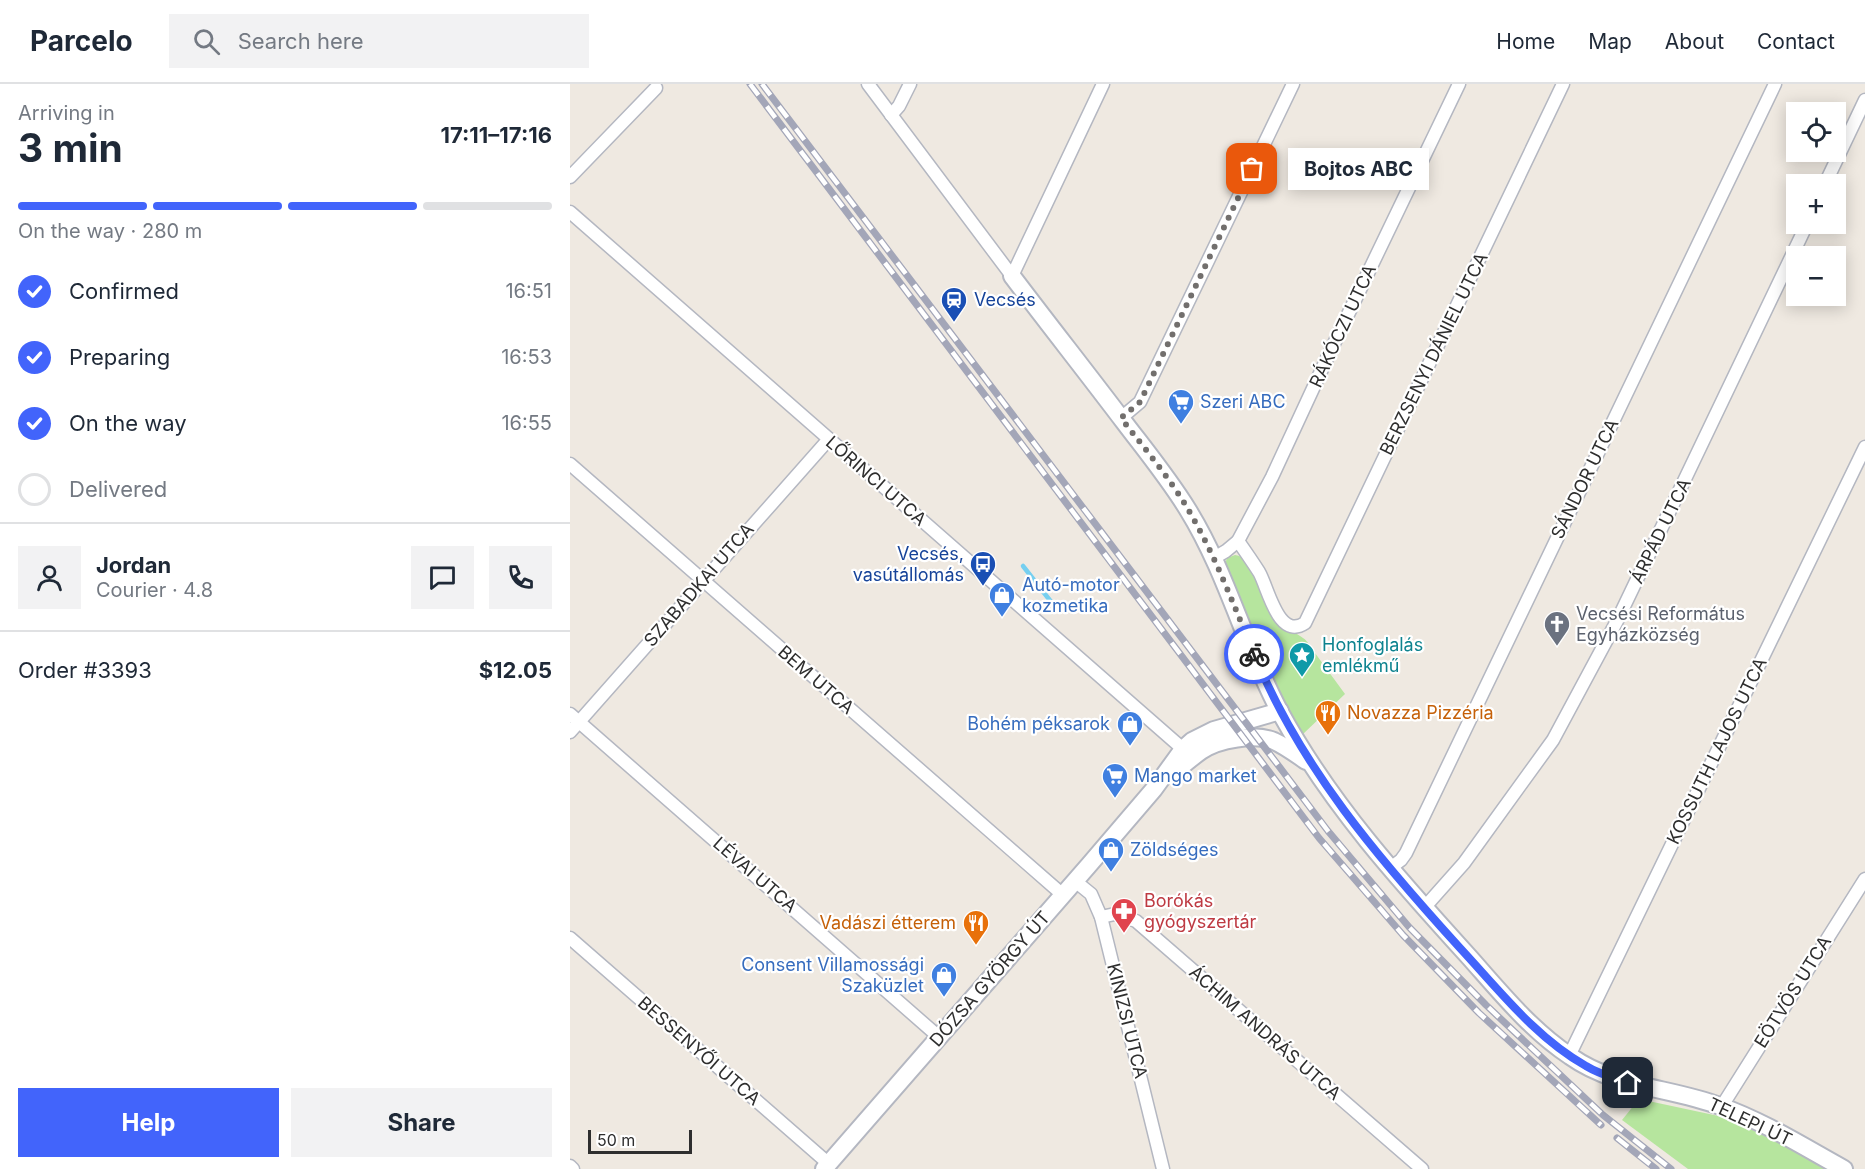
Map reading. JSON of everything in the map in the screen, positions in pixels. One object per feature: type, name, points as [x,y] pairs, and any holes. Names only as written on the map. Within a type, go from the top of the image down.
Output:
[{"type":"main road","name":"TELEPI ÚT","points":[[1012,276],[1121,418],[1187,509],[1214,558],[1280,711],[1311,765],[1389,869],[1502,994],[1542,1034],[1588,1068],[1628,1083],[1722,1106],[1844,1169]]},
{"type":"main road","name":"DÓZSA GYÖRGY ÚT","points":[[826,1167],[1154,789],[1183,749],[1197,738],[1214,730],[1280,711]]},
{"type":"main road","points":[[1280,711],[1275,723],[1263,737],[1275,741],[1311,765]]},
{"type":"main road","name":"DÓZSA GYÖRGY ÚT","points":[[1154,789],[1203,749],[1226,742],[1263,737]]},
{"type":"street","points":[[868,84],[1012,276],[1103,84]]},
{"type":"street","points":[[891,115],[899,106],[910,84]]},
{"type":"street","points":[[1121,418],[1140,402],[1293,84]]},
{"type":"street","name":"RÁKÓCZI UTCA","points":[[1214,558],[1226,552],[1238,541],[1272,477],[1459,84]]},
{"type":"street","name":"BERZSENYI DÁNIEL UTCA","points":[[1238,541],[1259,572],[1272,605],[1280,618],[1295,627],[1305,623],[1563,84]]},
{"type":"street","name":"SÁNDOR UTCA","points":[[1389,869],[1406,853],[1775,84]]},
{"type":"street","points":[[570,177],[657,88]]},
{"type":"street","points":[[1830,174],[1865,100]]},
{"type":"street","name":"LŐRINCI UTCA","points":[[570,212],[1183,749]]},
{"type":"street","name":"ÁRPÁD UTCA","points":[[1424,908],[1464,863],[1553,741],[1623,609],[1802,234]]},
{"type":"street","name":"SZABADKAI UTCA","points":[[570,732],[575,718],[703,581],[829,439]]},
{"type":"street","name":"KOSSUTH LAJOS UTCA","points":[[1569,1056],[1865,447]]},
{"type":"street","name":"BEM UTCA","points":[[570,464],[1063,895]]},
{"type":"street","name":"LÉVAI UTCA","points":[[575,718],[939,1037]]},
{"type":"street","name":"EÖTVÖS UTCA","points":[[1722,1106],[1865,879]]},
{"type":"street","name":"KINIZSI UTCA","points":[[1075,881],[1091,894],[1101,917],[1163,1169]]},
{"type":"street","name":"ÁCHIM ANDRÁS UTCA","points":[[1101,917],[1115,914],[1136,921],[1422,1169]]},
{"type":"street","name":"BESSENYŐI UTCA","points":[[570,938],[826,1167]]},
{"type":"green space","points":[[1235,555],[1242,557],[1253,571],[1273,618],[1306,641],[1345,694],[1302,735],[1268,669],[1224,567],[1227,558]]},
{"type":"green space","points":[[1639,1099],[1728,1118],[1832,1169],[1688,1169],[1622,1120]]},
{"type":"waterway","points":[[1023,566],[1052,603]]},
{"type":"railway","points":[[750,84],[1319,838],[1403,935],[1479,1013],[1601,1125]]},
{"type":"railway","points":[[762,84],[1328,831],[1409,927],[1486,1005],[1603,1115],[1671,1169]]},
{"type":"railway","points":[[1617,1138],[1656,1169]]},
{"type":"way so far","points":[[1252,169],[1140,402],[1121,418],[1174,490],[1200,530],[1254,654]]},
{"type":"place","name":"Bojtos ABC","points":[[1252,169]]},
{"type":"place","name":"Vecsés","points":[[954,323]]},
{"type":"place","name":"Szeri ABC","points":[[1181,425]]},
{"type":"place","name":"Vecsés, vasútállomás","points":[[983,587]]},
{"type":"place","name":"Autó-motor kozmetika","points":[[1002,618]]},
{"type":"place","name":"Vecsési Református Egyházközség","points":[[1557,647]]},
{"type":"place","name":"Honfoglalás emlékmű","points":[[1302,678]]},
{"type":"place","name":"Novazza Pizzéria","points":[[1328,736]]},
{"type":"place","name":"Bohém péksarok","points":[[1130,747]]},
{"type":"place","name":"Mango market","points":[[1115,799]]},
{"type":"place","name":"Zöldséges","points":[[1111,873]]},
{"type":"place","name":"Borókás gyógyszertár","points":[[1124,934]]},
{"type":"place","name":"Vadászi étterem","points":[[976,946]]},
{"type":"place","name":"Consent Villamossági Szaküzlet","points":[[944,998]]},
{"type":"route","points":[[1254,654],[1280,711],[1311,765],[1389,869],[1502,994],[1542,1034],[1588,1068],[1628,1083]]}]
